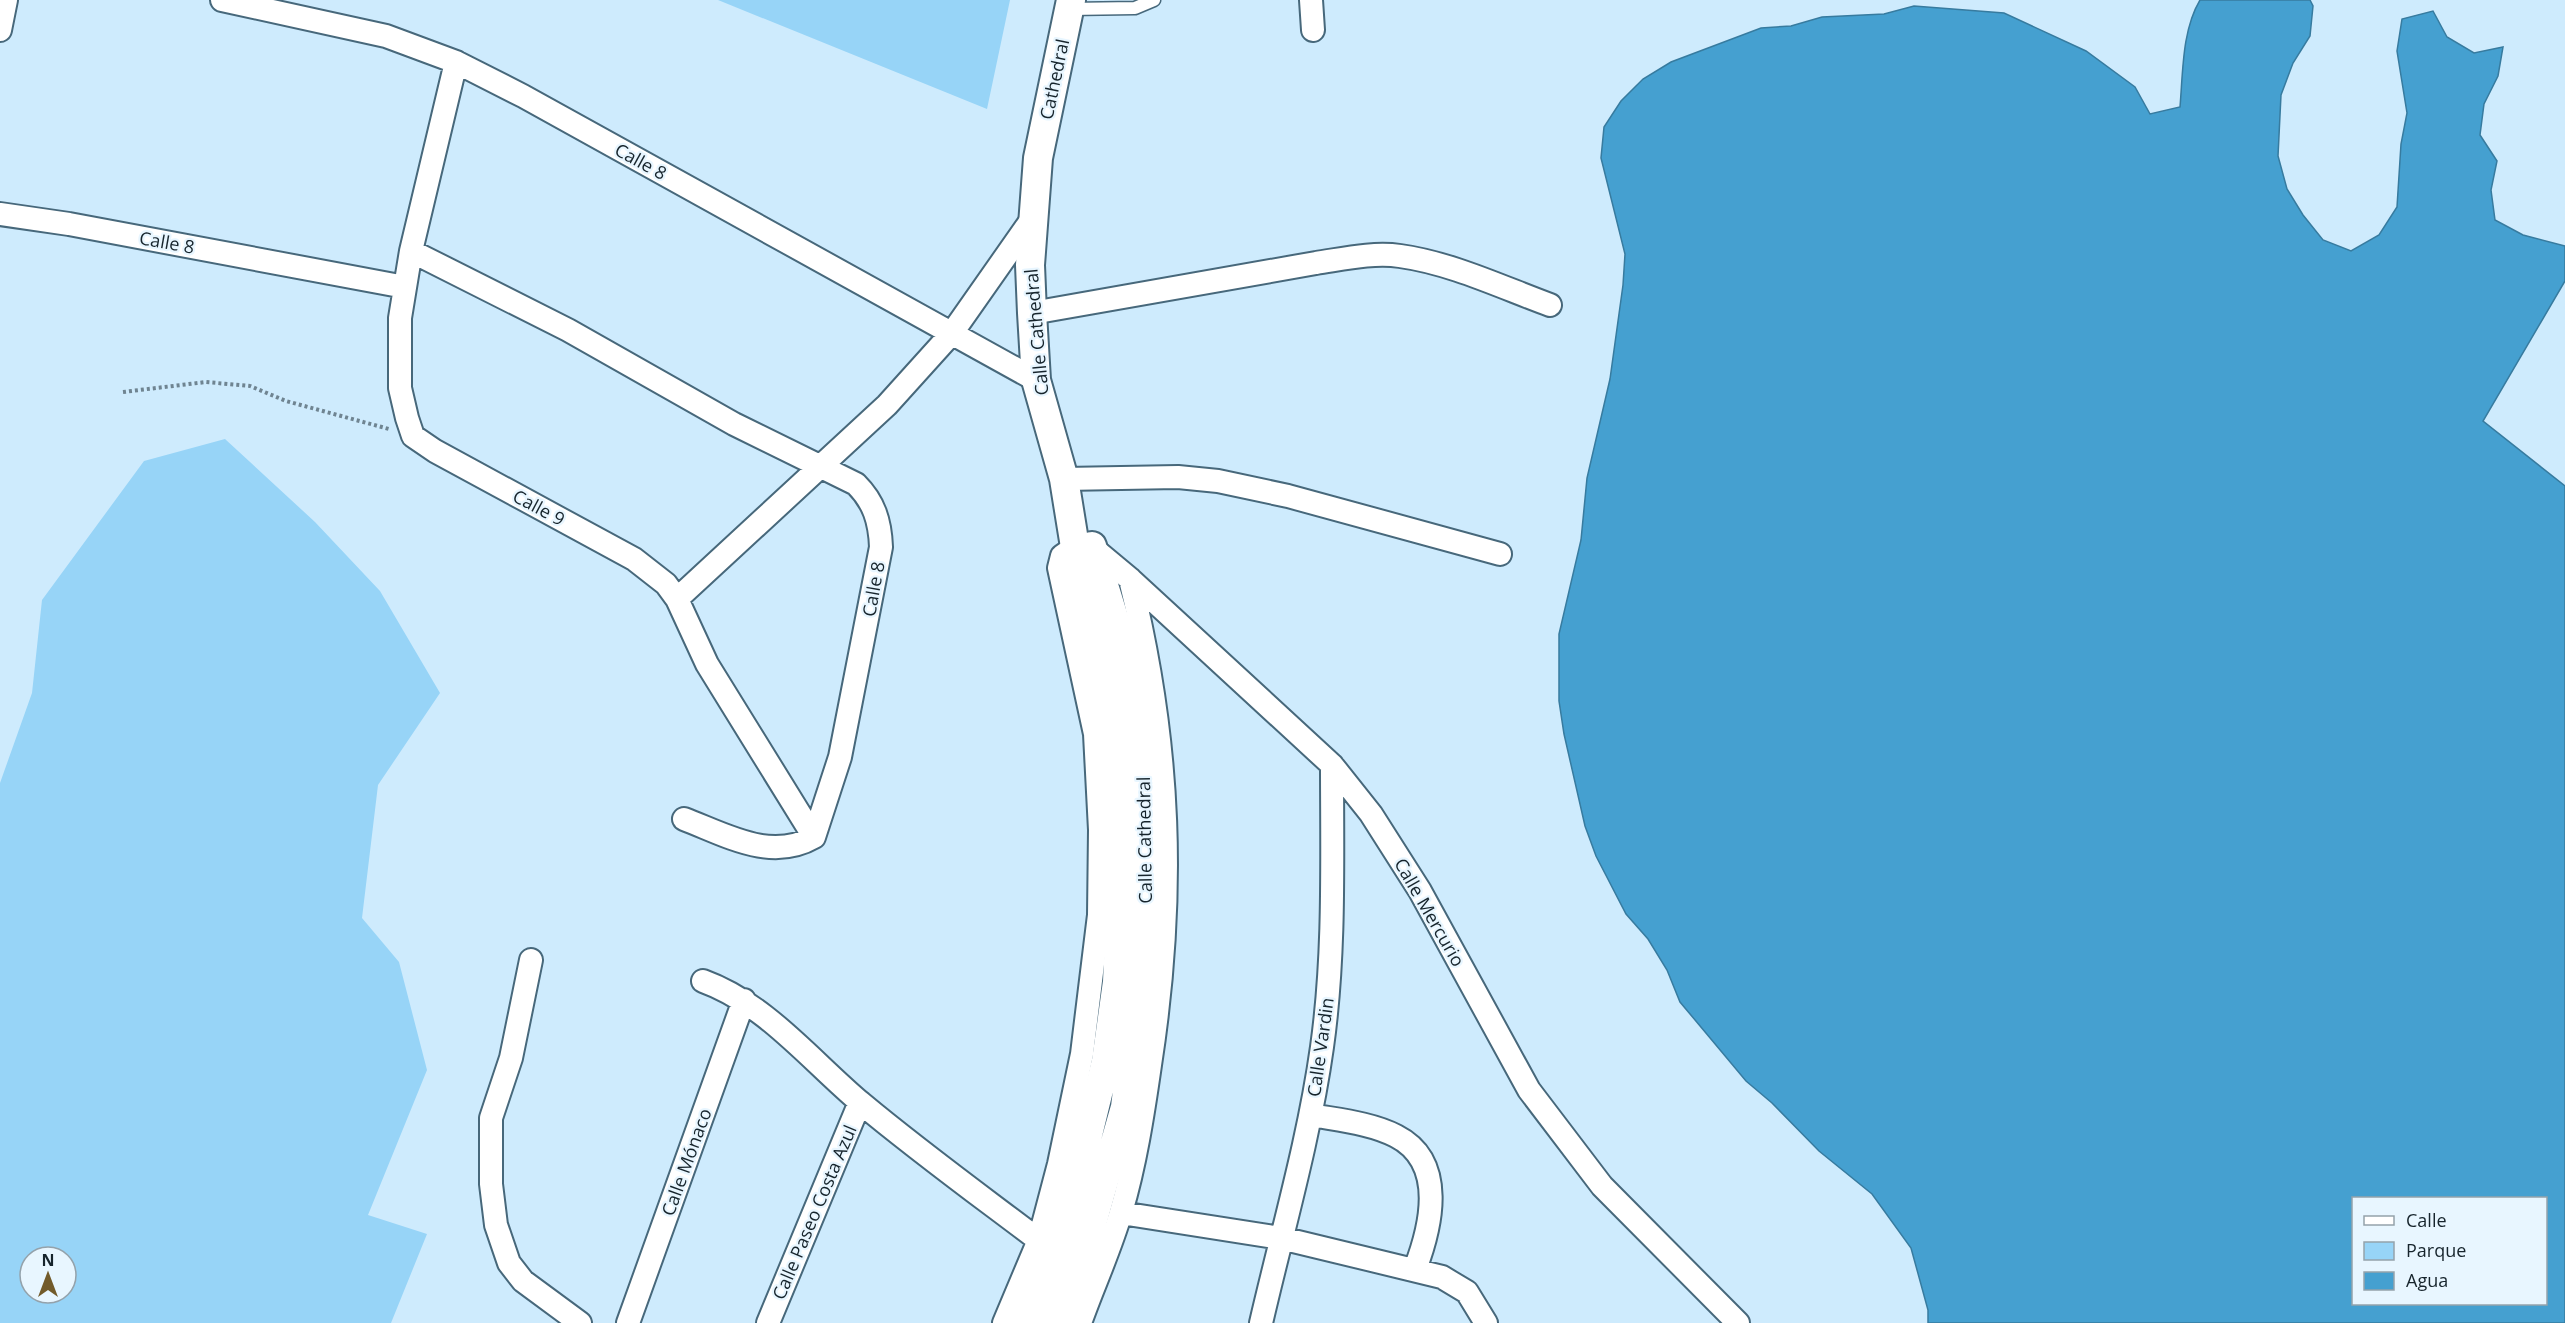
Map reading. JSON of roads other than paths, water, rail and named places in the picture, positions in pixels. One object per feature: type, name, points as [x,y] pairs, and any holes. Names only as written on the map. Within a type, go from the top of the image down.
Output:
[{"type":"street","points":[[0,30],[6,0]]},
{"type":"street","name":"Calle 8","points":[[222,0],[386,36],[456,62],[534,101],[1036,380]]},
{"type":"street","points":[[1311,0],[1313,30]]},
{"type":"street","name":"Cathedral","points":[[1038,158],[1070,4]]},
{"type":"street","points":[[405,287],[411,251],[456,62]]},
{"type":"street","name":"Calle Cathedral","points":[[1038,158],[1030,265],[1036,380],[1084,548],[1134,683],[1140,730],[1146,836],[1141,982],[1125,1107],[1103,1186],[1057,1253]]},
{"type":"street","name":"Calle 8","points":[[0,214],[69,224],[405,287]]},
{"type":"street","points":[[677,599],[887,405],[952,333],[1032,219]]},
{"type":"street","name":"Calle 8","points":[[411,251],[568,330],[734,424],[856,484],[867,496],[880,528],[880,546],[840,757],[814,837]]},
{"type":"street","points":[[1032,312],[1316,263],[1398,255],[1438,265],[1550,305]]},
{"type":"street","name":"Calle 9","points":[[405,287],[400,318],[400,378],[406,418],[413,436],[435,451],[634,559],[666,584],[677,599],[707,664],[814,837]]},
{"type":"street","points":[[1067,491],[1178,477],[1218,481],[1288,496],[1500,554]]},
{"type":"street","points":[[1056,1323],[1057,1253],[1099,915],[1100,830],[1095,735],[1059,568],[1062,556],[1084,548]]},
{"type":"street","name":"Calle Cathedral","points":[[1057,1253],[1084,1155],[1106,1061],[1117,982],[1122,875],[1119,777],[1108,687],[1084,548]]},
{"type":"street","name":"Calle Mercurio","points":[[1084,548],[1131,579],[1332,765],[1371,814],[1420,891],[1529,1090],[1602,1185],[1738,1323]]},
{"type":"street","points":[[1080,1323],[1121,1213],[1143,1116],[1157,1025],[1167,926],[1168,834],[1162,743],[1147,646],[1131,579]]},
{"type":"street","name":"Calle Vardin","points":[[1261,1323],[1311,1115],[1322,1047],[1328,991],[1332,765]]},
{"type":"street","points":[[684,819],[743,842],[768,848],[801,845],[814,837]]},
{"type":"street","points":[[531,960],[512,1058],[492,1118],[491,1184],[496,1225],[509,1263],[523,1281],[580,1323]]},
{"type":"street","points":[[703,981],[744,1000],[821,1065],[860,1102],[1057,1253]]},
{"type":"street","name":"Calle Mónaco","points":[[628,1323],[744,1000]]},
{"type":"street","name":"Calle Paseo Costa Azul","points":[[768,1323],[860,1102]]},
{"type":"street","points":[[1311,1115],[1376,1128],[1397,1137],[1416,1151],[1425,1167],[1431,1203],[1429,1226],[1416,1269]]},
{"type":"street","points":[[1121,1213],[1281,1238],[1416,1269],[1455,1283],[1467,1292],[1486,1323]]},
{"type":"street","points":[[1004,1323],[1057,1253]]},
{"type":"street","points":[[1029,1323],[1057,1253]]},
{"type":"lane","points":[[1070,4],[1135,8],[1154,0]]},
{"type":"water","points":[[2200,0],[2310,0],[2313,6],[2310,36],[2293,63],[2281,95],[2278,156],[2287,189],[2303,215],[2323,240],[2351,251],[2379,235],[2397,207],[2401,144],[2407,113],[2397,51],[2402,19],[2433,11],[2447,37],[2474,53],[2503,47],[2498,76],[2484,104],[2480,135],[2497,161],[2491,190],[2495,220],[2523,235],[2565,246],[2565,281],[2483,421],[2565,486],[2565,1323],[1928,1323],[1928,1310],[1911,1248],[1872,1194],[1819,1151],[1772,1103],[1746,1081],[1680,1002],[1667,970],[1648,939],[1626,914],[1596,856],[1585,826],[1564,734],[1559,701],[1559,634],[1581,540],[1587,478],[1610,379],[1623,285],[1625,254],[1601,158],[1604,127],[1621,101],[1643,79],[1671,62],[1761,28],[1791,26],[1822,17],[1884,14],[1914,6],[2004,13],[2086,51],[2135,87],[2150,114],[2180,107],[2184,52],[2190,24]]}]
